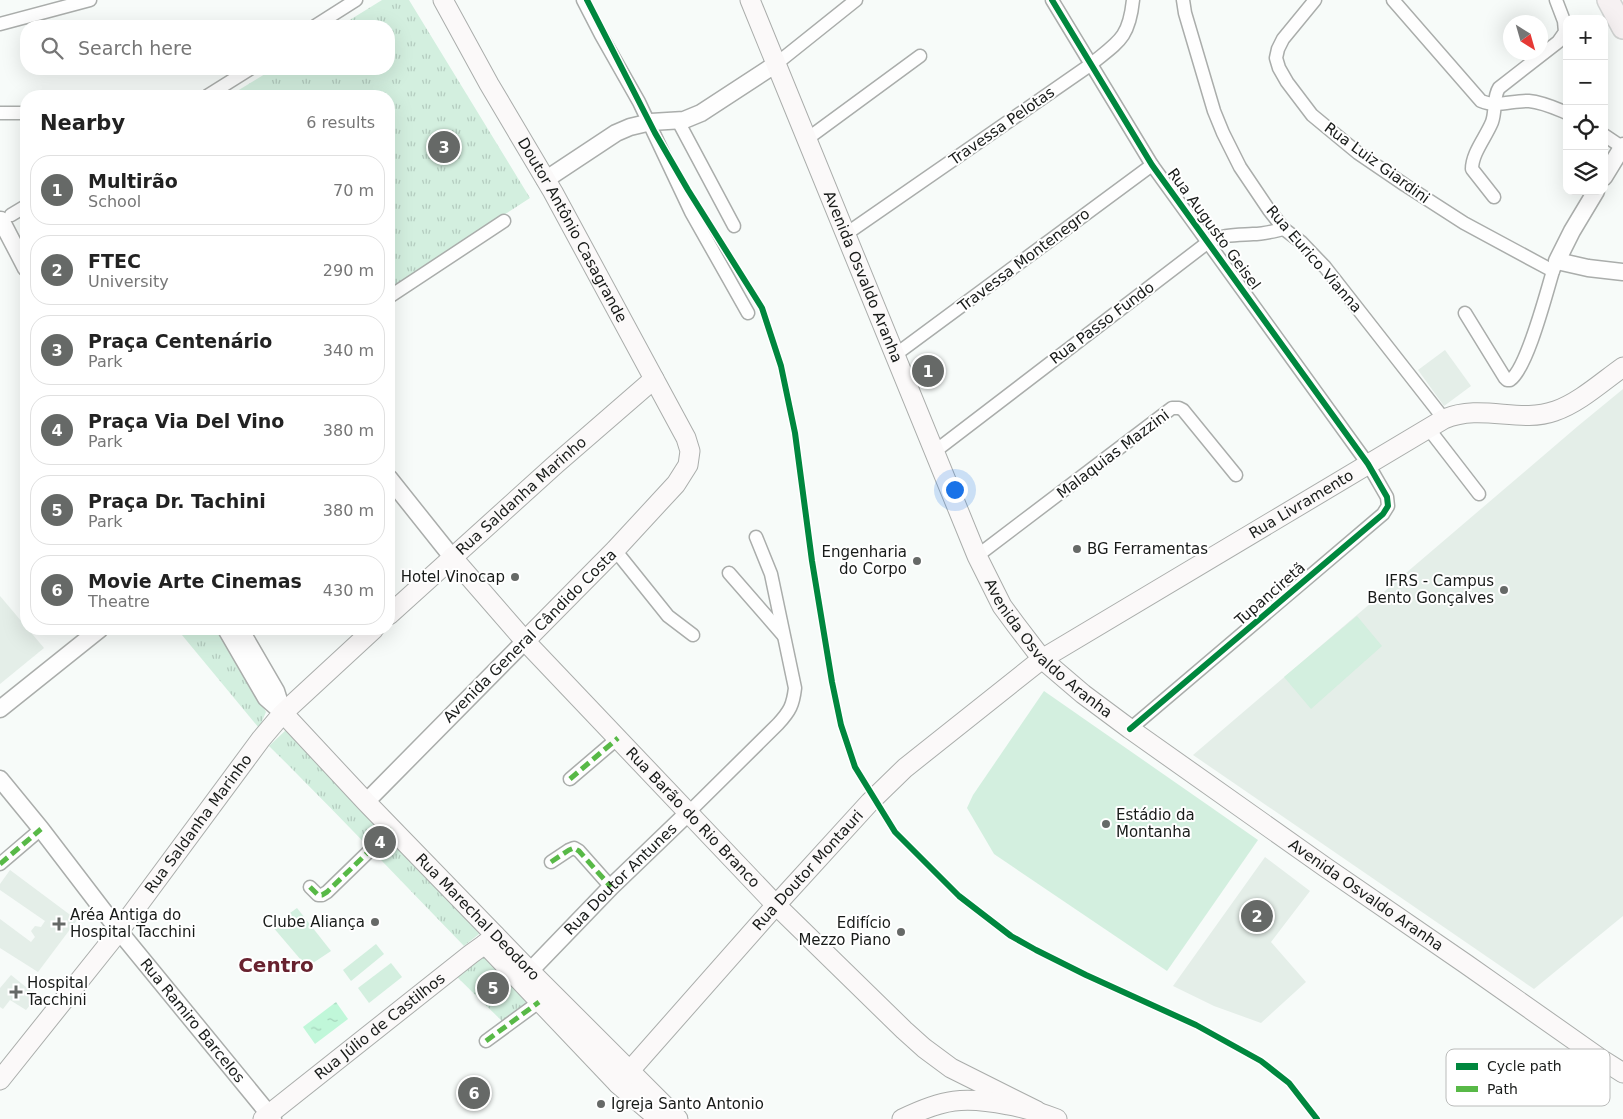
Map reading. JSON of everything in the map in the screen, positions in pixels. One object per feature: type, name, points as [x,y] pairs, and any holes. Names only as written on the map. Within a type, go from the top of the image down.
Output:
[{"type":"highway","points":[[1608,0],[1623,28]]},
{"type":"main road","name":"Doutor Antônio Casagrande","points":[[443,0],[545,180],[686,438],[690,451],[688,465]]},
{"type":"main road","name":"Avenida Osvaldo Aranha","points":[[750,0],[977,556],[1002,606],[1042,659],[1130,730],[1587,1049]]},
{"type":"main road","name":"Rua Livramento","points":[[1042,659],[1436,424],[1465,412],[1529,415],[1554,412],[1577,400],[1623,367]]},
{"type":"main road","name":"Rua Saldanha Marinho","points":[[395,609],[556,464],[654,379]]},
{"type":"main road","name":"Avenida General Cândido Costa","points":[[525,640],[615,550],[676,484],[688,465]]},
{"type":"main road","name":"Rua Barão do Rio Branco","points":[[452,557],[525,640],[688,813],[776,905],[904,1030],[951,1068],[1037,1111]]},
{"type":"main road","name":"Rua Saldanha Marinho","points":[[0,1080],[119,930],[261,739],[276,707],[366,635]]},
{"type":"main road","name":"Rua Doutor Montauri","points":[[624,1077],[776,905],[887,784],[1042,659]]},
{"type":"main road","name":"Rua Marechal Deodoro","points":[[276,707],[392,829],[490,940],[539,1002],[624,1077]]},
{"type":"main road","name":"Rua Marechal Deodoro","points":[[490,940],[530,971],[658,1113],[678,1119]]},
{"type":"main road","name":"Rua Júlio de Castilhos","points":[[268,1117],[490,940]]},
{"type":"main road","name":"Avenida Osvaldo Aranha","points":[[1610,1065],[1623,1073]]},
{"type":"main road","points":[[939,1104],[951,1090],[951,1068]]},
{"type":"main road","points":[[902,1119],[939,1104],[958,1100],[975,1100],[1037,1111],[1057,1119]]},
{"type":"street","points":[[0,24],[90,0]]},
{"type":"street","points":[[324,20],[356,0]]},
{"type":"street","points":[[583,0],[640,102],[691,212],[748,313]]},
{"type":"street","points":[[545,180],[616,133],[649,122],[678,121],[701,113],[776,64],[856,0]]},
{"type":"street","name":"Rua Augusto Geisel","points":[[1052,0],[1152,165],[1368,464]]},
{"type":"street","name":"Travessa Pelotas","points":[[846,234],[1090,65],[1125,34],[1129,24],[1133,0]]},
{"type":"street","name":"Rua Eurico Vianna","points":[[1183,0],[1204,80],[1223,133],[1240,166],[1284,229],[1301,242],[1325,267],[1436,424],[1479,494]]},
{"type":"street","name":"Rua Luiz Giardini","points":[[1315,0],[1283,39],[1276,58],[1287,82],[1312,115],[1358,153],[1464,223],[1555,266]]},
{"type":"street","points":[[1393,0],[1478,98],[1484,102],[1495,104],[1528,101],[1542,103],[1563,112]]},
{"type":"street","points":[[1494,197],[1474,172],[1472,166],[1492,121],[1496,92],[1563,36],[1566,28],[1556,0]]},
{"type":"street","points":[[807,139],[920,56]]},
{"type":"street","points":[[217,90],[240,75]]},
{"type":"street","points":[[0,112],[20,113]]},
{"type":"street","points":[[678,121],[734,226]]},
{"type":"street","points":[[1608,138],[1622,146],[1608,170]]},
{"type":"street","name":"Travessa Montenegro","points":[[896,355],[1152,165]]},
{"type":"street","points":[[1465,313],[1505,378],[1510,380],[1520,370],[1527,355],[1555,266],[1565,244],[1594,195]]},
{"type":"street","points":[[4,218],[20,209]]},
{"type":"street","points":[[4,218],[20,238]]},
{"type":"street","points":[[4,218],[20,254]]},
{"type":"street","points":[[395,293],[504,221]]},
{"type":"street","name":"Rua Passo Fundo","points":[[934,452],[1213,239],[1229,235],[1264,233],[1284,229]]},
{"type":"street","points":[[1555,266],[1623,272]]},
{"type":"street","name":"Malaquias Mazzini","points":[[977,556],[1172,408],[1183,410],[1236,475]]},
{"type":"street","name":"Tupanciretã","points":[[1130,730],[1383,514],[1388,506],[1387,497],[1368,464]]},
{"type":"street","name":"Rua Barão do Rio Branco","points":[[395,486],[452,557]]},
{"type":"street","points":[[756,537],[770,574],[783,635]]},
{"type":"street","points":[[615,550],[668,616],[693,635]]},
{"type":"street","points":[[730,573],[783,635]]},
{"type":"street","points":[[0,709],[92,635]]},
{"type":"street","points":[[230,635],[276,707]]},
{"type":"street","points":[[243,635],[276,691],[276,707]]},
{"type":"street","name":"Rua Doutor Antunes","points":[[530,971],[611,887],[788,714],[793,703],[795,688],[783,635]]},
{"type":"street","name":"Avenida General Cândido Costa","points":[[366,802],[525,640]]},
{"type":"street","points":[[570,779],[618,738]]},
{"type":"street","name":"Rua Ramiro Barcelos","points":[[0,779],[268,1117]]},
{"type":"street","points":[[0,864],[41,829]]},
{"type":"street","points":[[310,887],[318,895],[327,892],[392,829]]},
{"type":"street","points":[[551,862],[574,848],[579,851],[611,887]]},
{"type":"street","points":[[486,1041],[539,1002]]},
{"type":"shaded area","points":[[1445,350],[1471,386],[1444,406],[1418,370]]},
{"type":"shaded area","name":"IFRS - Campus Bento Gonçalves","points":[[1623,389],[1623,916],[1534,989],[1193,755]]},
{"type":"shaded area","points":[[0,596],[20,620],[20,635],[33,635],[44,648],[0,684]]},
{"type":"shaded area","points":[[1265,857],[1310,891],[1271,942],[1306,982],[1261,1023],[1214,1006],[1173,986]]},
{"type":"shaded area","name":"Aréa Antiga do Hospital Tacchini","points":[[10,870],[77,920],[38,972],[0,948],[0,919],[31,942],[35,937],[31,931],[35,926],[41,927],[45,921],[0,890],[0,884]]},
{"type":"shaded area","name":"Hospital Tacchini","points":[[11,975],[37,996],[26,1010],[10,1000],[3,1009],[0,1007],[0,988]]},
{"type":"green space","points":[[382,0],[409,0],[530,198],[395,285],[395,90],[239,90],[263,75],[395,75],[395,20],[350,20]]},
{"type":"green space","points":[[1357,616],[1382,646],[1311,709],[1284,677]]},
{"type":"green space","points":[[182,635],[222,635],[266,712],[259,728]]},
{"type":"green space","name":"Estádio da Montanha","points":[[1044,691],[1258,840],[1167,971],[994,854],[967,808],[973,795]]},
{"type":"green space","points":[[286,730],[484,930],[464,946],[269,746]]},
{"type":"green space","points":[[297,908],[331,951],[307,967],[272,926]]},
{"type":"green space","points":[[376,944],[384,954],[351,981],[343,970]]},
{"type":"green space","points":[[483,949],[533,1003],[505,1024],[453,973]]},
{"type":"green space","points":[[391,963],[402,977],[369,1003],[358,988]]},
{"type":"water","points":[[336,1002],[348,1019],[315,1044],[303,1027]]},
{"type":"marked path","points":[[570,779],[618,738]]},
{"type":"marked path","points":[[0,864],[41,829]]},
{"type":"marked path","points":[[310,887],[318,895],[327,892],[392,829]]},
{"type":"marked path","points":[[551,862],[574,848],[579,851],[611,887]]},
{"type":"marked path","points":[[486,1041],[539,1002]]},
{"type":"cycle path","points":[[587,0],[655,133],[688,190],[762,308],[781,366],[795,433],[812,561],[841,725],[855,767],[895,832],[959,896],[1011,936],[1086,975],[1196,1025],[1261,1061],[1289,1083],[1317,1119]]},
{"type":"cycle path","points":[[1052,0],[1152,165],[1368,464],[1387,497],[1388,506],[1383,514],[1130,729]]},
{"type":"place","name":"Praça Centenário","points":[[444,147]]},
{"type":"place","name":"Multirão","points":[[928,371]]},
{"type":"place","name":"BG Ferramentas","points":[[1077,549]]},
{"type":"place","name":"Engenharia do Corpo","points":[[917,561]]},
{"type":"place","name":"Hotel Vinocap","points":[[515,577]]},
{"type":"place","name":"IFRS - Campus Bento Gonçalves","points":[[1504,590]]},
{"type":"place","name":"Estádio da Montanha","points":[[1106,824]]},
{"type":"place","name":"Praça Via Del Vino","points":[[380,842]]},
{"type":"place","name":"FTEC","points":[[1257,916]]},
{"type":"place","name":"Clube Aliança","points":[[375,922]]},
{"type":"place","name":"Aréa Antiga do Hospital Tacchini","points":[[59,924]]},
{"type":"place","name":"Edifício Mezzo Piano","points":[[901,932]]},
{"type":"place","name":"Praça Dr. Tachini","points":[[493,988]]},
{"type":"place","name":"Hospital Tacchini","points":[[16,992]]},
{"type":"place","name":"Movie Arte Cinemas","points":[[474,1093]]},
{"type":"place","name":"Igreja Santo Antonio","points":[[601,1104]]},
{"type":"district","name":"Centro","points":[[276,965]]}]
